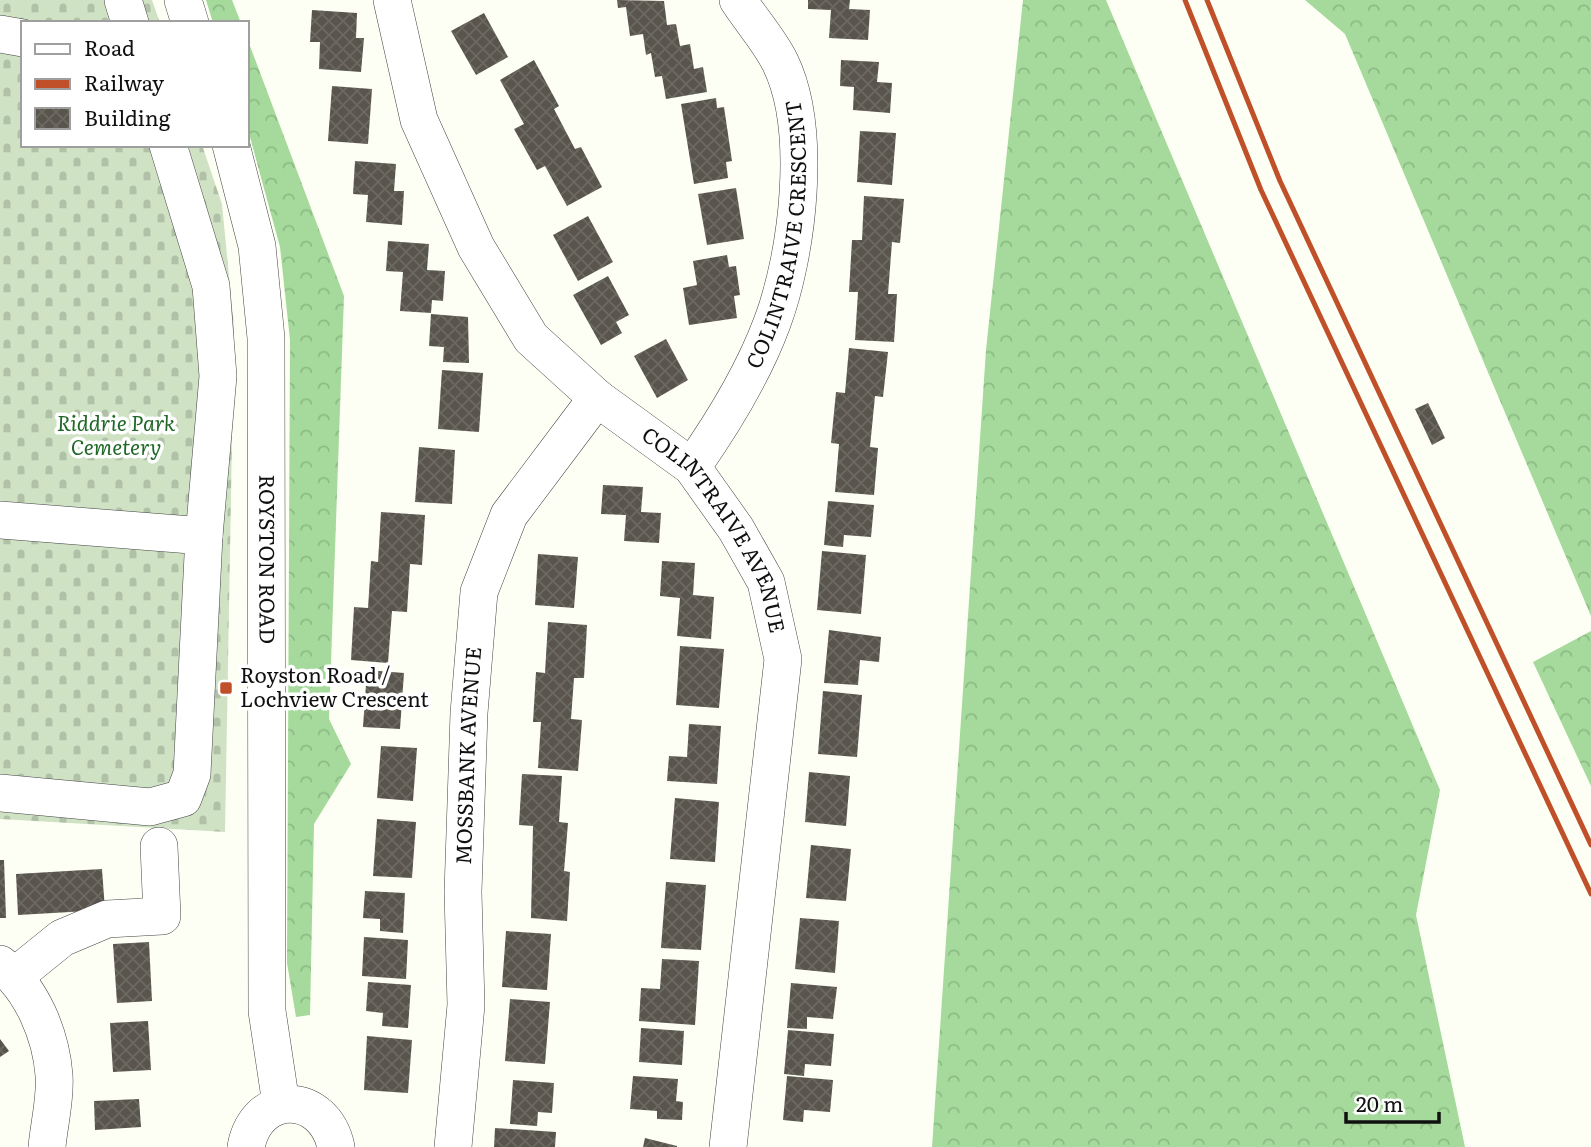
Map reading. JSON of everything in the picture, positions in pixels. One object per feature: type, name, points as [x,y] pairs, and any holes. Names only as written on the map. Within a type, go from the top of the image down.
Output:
[{"type":"street","points":[[123,0],[129,21]]},
{"type":"street","points":[[183,0],[189,21]]},
{"type":"street","name":"COLINTRAIVE AVENUE","points":[[392,0],[419,120],[476,247],[531,338],[597,398],[692,467],[736,529],[766,582],[783,659],[729,1147]]},
{"type":"street","name":"COLINTRAIVE CRESCENT","points":[[692,467],[723,424],[773,322],[797,222],[800,133],[780,62],[738,0]]},
{"type":"street","points":[[0,34],[21,38]]},
{"type":"street","points":[[0,793],[150,807],[183,798],[192,774],[204,536],[218,376],[211,286],[169,147]]},
{"type":"street","name":"ROYSTON ROAD","points":[[231,147],[257,246],[266,338],[267,1011],[281,1104]]},
{"type":"street","name":"MOSSBANK AVENUE","points":[[453,1147],[466,1004],[464,878],[469,713],[479,592],[509,514],[597,398]]},
{"type":"street","points":[[0,520],[204,536]]},
{"type":"street","points":[[47,1147],[54,1076],[40,1015],[8,970],[62,938],[107,919],[162,916],[159,846]]},
{"type":"street","points":[[246,1147],[251,1130],[260,1118],[281,1104],[296,1104],[324,1118],[332,1131],[336,1147]]},
{"type":"green space","name":"Riddrie Park Cemetery","points":[[0,0],[152,0],[159,21],[21,21],[21,147],[203,147],[222,204],[234,327],[225,832],[0,819]]},
{"type":"green space","points":[[206,0],[232,0],[240,21],[212,21]]},
{"type":"green space","points":[[1023,0],[1106,0],[1440,790],[1416,915],[1465,1147],[932,1147],[986,350]]},
{"type":"green space","points":[[1305,0],[1591,0],[1591,616],[1345,34]]},
{"type":"green space","points":[[248,41],[344,296],[329,719],[351,764],[314,824],[310,1015],[296,1017],[287,963],[290,340],[280,247],[248,130]]},
{"type":"green space","points":[[1591,631],[1591,786],[1533,662]]},
{"type":"building","points":[[617,0],[664,1],[667,25],[676,24],[680,46],[690,44],[694,69],[703,67],[707,92],[666,99],[662,76],[655,77],[651,53],[646,55],[643,34],[630,36],[626,7],[618,8]]},
{"type":"building","points":[[808,0],[850,0],[849,9],[870,10],[868,40],[829,38],[831,10],[808,9]]},
{"type":"building","points":[[312,10],[357,13],[356,38],[364,38],[361,72],[319,69],[320,42],[310,42]]},
{"type":"building","points":[[484,13],[508,57],[476,75],[451,31]]},
{"type":"building","points":[[534,60],[559,106],[554,109],[575,149],[581,147],[602,187],[567,206],[545,166],[537,170],[514,129],[524,124],[500,80]]},
{"type":"building","points":[[841,60],[879,62],[877,82],[892,83],[890,113],[853,110],[854,87],[840,86]]},
{"type":"building","points":[[332,86],[372,89],[368,144],[328,141]]},
{"type":"building","points":[[716,98],[717,108],[724,107],[732,161],[726,162],[728,178],[694,184],[681,104]]},
{"type":"building","points":[[860,131],[896,133],[892,185],[857,182]]},
{"type":"building","points":[[355,161],[396,164],[394,191],[404,191],[402,225],[366,222],[368,195],[353,194]]},
{"type":"building","points":[[736,188],[744,239],[707,245],[698,194]]},
{"type":"building","points":[[864,196],[904,199],[900,243],[892,242],[888,294],[897,294],[894,342],[855,340],[858,292],[849,292],[852,240],[862,240]]},
{"type":"building","points":[[588,216],[613,262],[578,281],[553,235]]},
{"type":"building","points":[[388,241],[429,244],[427,270],[445,271],[443,301],[432,300],[431,313],[400,311],[403,272],[386,271]]},
{"type":"building","points":[[727,255],[729,267],[736,266],[740,295],[734,296],[737,318],[689,325],[683,288],[697,285],[693,261]]},
{"type":"building","points":[[608,276],[629,315],[616,322],[622,333],[601,345],[573,295]]},
{"type":"building","points":[[431,314],[468,317],[469,363],[443,362],[444,347],[429,346]]},
{"type":"building","points":[[666,339],[688,380],[657,398],[634,356]]},
{"type":"building","points":[[849,348],[888,352],[883,397],[875,396],[870,447],[878,448],[874,495],[835,492],[839,444],[831,443],[836,392],[845,393]]},
{"type":"building","points":[[442,370],[483,373],[479,432],[438,429]]},
{"type":"building","points":[[1428,403],[1445,438],[1432,445],[1415,409]]},
{"type":"building","points":[[419,447],[455,450],[452,504],[415,502]]},
{"type":"building","points":[[603,485],[643,487],[641,512],[661,513],[659,543],[624,541],[626,515],[601,514]]},
{"type":"building","points":[[828,501],[874,505],[871,537],[844,535],[843,547],[824,545]]},
{"type":"building","points":[[381,512],[425,515],[422,565],[410,564],[407,612],[392,611],[388,663],[351,660],[354,607],[368,608],[371,561],[378,562]]},
{"type":"building","points":[[822,551],[866,555],[861,614],[817,610]]},
{"type":"building","points":[[538,554],[578,557],[574,608],[535,605]]},
{"type":"building","points":[[662,561],[695,563],[693,595],[714,597],[711,639],[677,636],[680,598],[660,596]]},
{"type":"building","points":[[548,622],[587,625],[584,678],[574,678],[571,719],[582,720],[578,771],[538,768],[541,722],[533,722],[536,672],[545,673]]},
{"type":"building","points":[[829,630],[881,637],[879,662],[860,660],[858,685],[824,683]]},
{"type":"building","points":[[680,646],[724,649],[719,708],[676,705]]},
{"type":"building","points":[[367,670],[404,673],[400,729],[363,727]]},
{"type":"building","points":[[823,691],[862,695],[857,757],[818,754]]},
{"type":"building","points":[[689,724],[721,726],[717,784],[667,781],[669,756],[687,757]]},
{"type":"building","points":[[381,746],[417,748],[413,801],[377,798]]},
{"type":"building","points":[[809,772],[850,776],[846,826],[805,822]]},
{"type":"building","points":[[522,774],[562,776],[559,822],[568,823],[564,871],[570,872],[567,921],[531,918],[533,826],[519,825]]},
{"type":"building","points":[[675,798],[719,802],[715,862],[670,859]]},
{"type":"building","points":[[377,819],[416,822],[412,878],[373,876]]},
{"type":"building","points":[[811,845],[851,849],[846,901],[806,898]]},
{"type":"building","points":[[0,860],[4,860],[6,918],[0,918]]},
{"type":"building","points":[[102,869],[105,910],[18,915],[16,874]]},
{"type":"building","points":[[666,882],[706,885],[701,950],[661,948]]},
{"type":"building","points":[[365,891],[405,893],[403,933],[380,931],[380,919],[363,918]]},
{"type":"building","points":[[800,918],[839,921],[835,973],[795,969]]},
{"type":"building","points":[[506,931],[551,934],[547,990],[502,987]]},
{"type":"building","points":[[364,937],[408,940],[406,979],[362,976]]},
{"type":"building","points":[[149,942],[152,1001],[117,1003],[113,944]]},
{"type":"building","points":[[662,959],[699,961],[695,1025],[639,1021],[641,988],[660,989]]},
{"type":"building","points":[[368,982],[411,985],[408,1028],[382,1026],[383,1013],[366,1011]]},
{"type":"building","points":[[791,983],[837,987],[833,1019],[807,1017],[807,1029],[787,1028]]},
{"type":"building","points":[[510,999],[550,1002],[545,1064],[505,1061]]},
{"type":"building","points":[[148,1021],[151,1070],[113,1072],[110,1023]]},
{"type":"building","points":[[641,1028],[684,1031],[682,1065],[639,1062]]},
{"type":"building","points":[[788,1030],[834,1034],[831,1066],[805,1064],[804,1076],[784,1074]]},
{"type":"building","points":[[367,1036],[412,1040],[408,1093],[364,1090]]},
{"type":"building","points":[[0,1039],[9,1051],[0,1057]]},
{"type":"building","points":[[633,1076],[678,1079],[676,1101],[683,1102],[682,1120],[657,1119],[657,1111],[630,1109]]},
{"type":"building","points":[[787,1076],[833,1080],[830,1112],[804,1110],[803,1122],[783,1120]]},
{"type":"building","points":[[513,1080],[554,1083],[552,1113],[538,1112],[537,1126],[510,1124]]},
{"type":"building","points":[[139,1099],[141,1127],[95,1130],[94,1101]]},
{"type":"building","points":[[495,1128],[556,1132],[555,1147],[494,1147]]},
{"type":"building","points":[[645,1138],[677,1146],[677,1147],[643,1147]]},
{"type":"railway","points":[[1185,0],[1261,190],[1591,894]]},
{"type":"railway","points":[[1207,0],[1280,181],[1591,845]]},
{"type":"place","name":"Royston Road / Lochview Crescent","points":[[226,688]]}]
